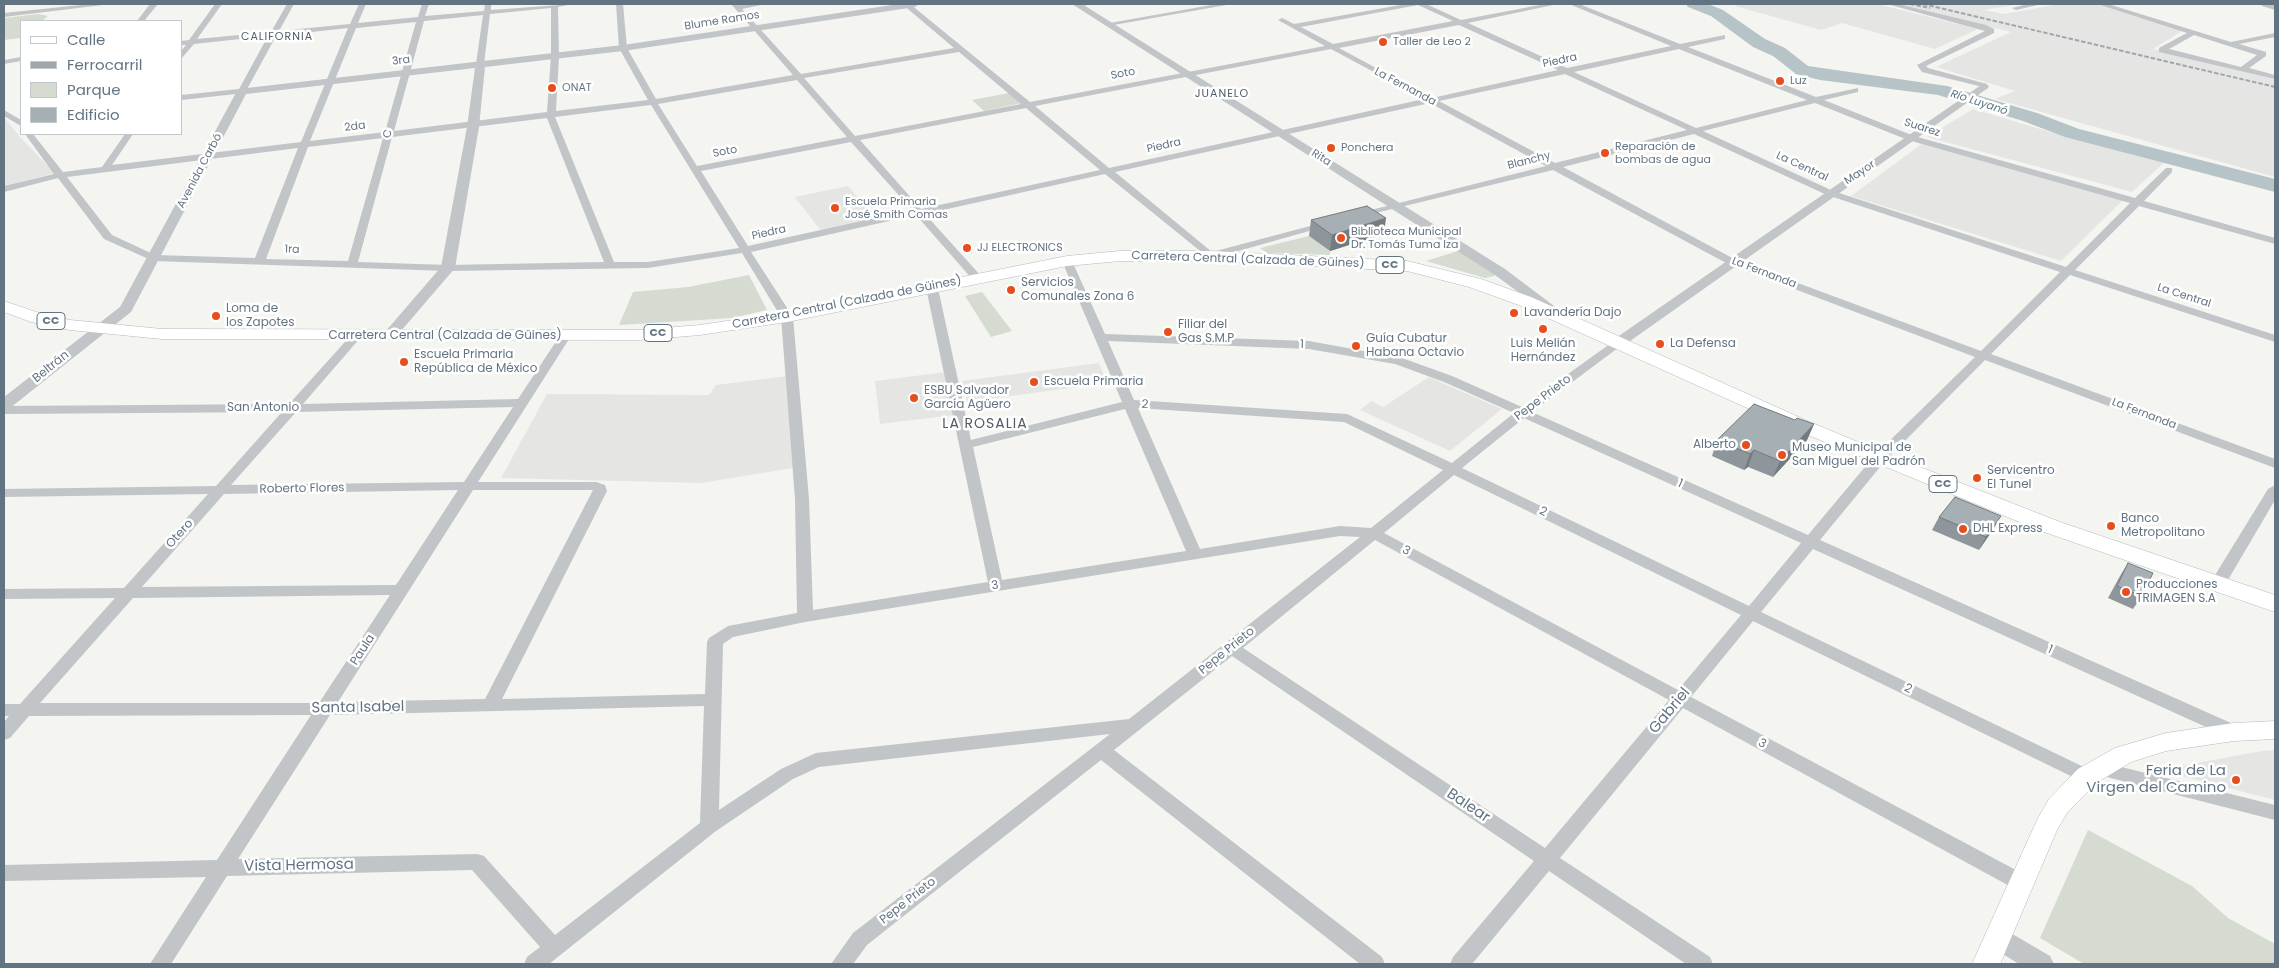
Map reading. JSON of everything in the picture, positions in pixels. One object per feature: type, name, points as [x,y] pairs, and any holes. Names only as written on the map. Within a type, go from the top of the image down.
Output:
[{"type":"main road","name":"Carretera Central (Calzada de Güines)","points":[[5,308],[37,318],[99,328],[162,334],[565,336],[683,332],[787,318],[1067,261],[1120,256],[1210,256],[1407,266],[1475,283],[1562,316],[1618,343]]},
{"type":"main road","name":"CC","points":[[1618,343],[1880,458],[2052,527],[2275,604]]},
{"type":"main road","points":[[1986,964],[2046,827],[2058,806],[2092,772],[2123,755],[2166,742],[2234,732],[2275,730]]},
{"type":"street","points":[[4,15],[107,4]]},
{"type":"street","points":[[141,20],[154,4]]},
{"type":"street","points":[[182,56],[218,4]]},
{"type":"street","name":"Avenida Carbó","points":[[99,328],[126,309],[209,157],[272,34],[290,4]]},
{"type":"street","points":[[259,262],[304,145],[332,81],[362,4]]},
{"type":"street","name":"C","points":[[352,265],[388,134],[408,72],[425,4]]},
{"type":"street","points":[[182,43],[421,19],[488,8],[570,4]]},
{"type":"street","points":[[619,4],[623,48],[652,102],[787,318],[802,499],[805,617]]},
{"type":"street","points":[[736,6],[763,4]]},
{"type":"street","points":[[909,4],[960,49],[1210,256]]},
{"type":"street","name":"Blume Ramos","points":[[623,48],[909,4]]},
{"type":"street","name":"Rita","points":[[1081,4],[1108,24],[1500,272],[1562,316]]},
{"type":"street","points":[[1108,24],[1205,5],[1228,4]]},
{"type":"street","points":[[1294,26],[1416,4]]},
{"type":"street","name":"La Central","points":[[1421,4],[1462,21],[1830,193],[2275,339]]},
{"type":"street","name":"Soto","points":[[695,169],[1185,73],[1555,4]]},
{"type":"street","name":"Suarez","points":[[1573,4],[1911,138],[2275,241]]},
{"type":"street","name":"Mayor","points":[[1890,4],[1983,27],[1991,31],[1922,65],[1925,70],[1981,88]]},
{"type":"street","points":[[2016,8],[2038,4]]},
{"type":"street","points":[[2101,4],[2263,54],[2243,69]]},
{"type":"street","points":[[2265,4],[2275,7]]},
{"type":"street","points":[[554,5],[555,56],[551,114],[610,265]]},
{"type":"street","points":[[736,6],[801,77],[977,278]]},
{"type":"street","points":[[390,335],[448,268],[474,124],[488,8]]},
{"type":"street","points":[[52,20],[62,9]]},
{"type":"street","name":"La Fernanda","points":[[1282,20],[1732,262],[1984,354],[2275,464]]},
{"type":"street","points":[[2193,32],[2162,50],[2275,77]]},
{"type":"street","points":[[2230,44],[2275,35]]},
{"type":"street","name":"Piedra","points":[[610,265],[648,265],[744,250],[1722,37]]},
{"type":"street","name":"3ra","points":[[182,98],[623,48]]},
{"type":"street","name":"2da","points":[[4,189],[60,175],[104,169],[652,102],[960,49]]},
{"type":"street","points":[[4,62],[17,60]]},
{"type":"street","name":"Mayor","points":[[1618,343],[1981,88]]},
{"type":"street","name":"Blanchy","points":[[1210,256],[1396,206],[1855,90]]},
{"type":"street","points":[[4,113],[20,122]]},
{"type":"street","name":"1ra","points":[[30,135],[108,237],[153,258],[448,268],[610,265]]},
{"type":"street","points":[[104,169],[128,135]]},
{"type":"street","name":"Gabriel","points":[[1460,964],[1880,458],[2169,170]]},
{"type":"street","points":[[1067,261],[1195,554]]},
{"type":"street","points":[[932,288],[996,586]]},
{"type":"street","name":"Beltrán","points":[[4,405],[99,328]]},
{"type":"street","name":"Otero","points":[[4,733],[357,336]]},
{"type":"street","name":"Paula","points":[[160,964],[565,336]]},
{"type":"street","name":"1","points":[[1100,337],[1309,346],[1356,352],[1398,361],[1448,379],[2234,732]]},
{"type":"street","name":"Pepe Prieto","points":[[841,964],[860,939],[1232,648],[1522,413],[1618,343]]},
{"type":"street","name":"San Antonio","points":[[4,410],[292,408],[522,403]]},
{"type":"street","name":"2","points":[[966,445],[1130,404],[1347,418],[1751,613],[2092,772],[2275,813]]},
{"type":"street","name":"Roberto Flores","points":[[4,494],[469,486],[596,486],[600,488],[600,491],[490,706]]},
{"type":"street","points":[[2217,585],[2275,489]]},
{"type":"street","name":"3","points":[[712,700],[715,642],[720,636],[728,632],[805,617],[1340,531],[1373,532],[2022,883]]},
{"type":"street","points":[[4,594],[402,590]]},
{"type":"street","name":"Balear","points":[[1232,648],[1704,964]]},
{"type":"street","points":[[709,826],[712,700]]},
{"type":"street","name":"Santa Isabel","points":[[4,710],[325,709],[712,700]]},
{"type":"street","points":[[534,964],[709,826],[787,774],[816,760],[1133,725]]},
{"type":"street","points":[[1101,750],[1375,964]]},
{"type":"street","name":"Vista Hermosa","points":[[4,872],[477,862],[554,950]]},
{"type":"street","points":[[1997,937],[2041,964]]},
{"type":"shaded area","points":[[1740,4],[1877,4],[1978,29],[1935,49],[1842,23],[1821,30],[1735,6]]},
{"type":"shaded area","points":[[1897,4],[2020,4],[1984,10],[2004,14],[2060,4],[2096,4],[2182,31],[2153,49],[2275,79],[2275,177],[1995,99],[2015,91],[1936,67],[2011,32]]},
{"type":"shaded area","points":[[1973,109],[2164,163],[2132,192],[1927,137]]},
{"type":"shaded area","points":[[4,117],[21,138],[55,173],[4,186]]},
{"type":"shaded area","points":[[1923,143],[2124,199],[2061,261],[1851,196]]},
{"type":"shaded area","name":"Escuela Primaria José Smith Comas","points":[[848,186],[876,219],[821,231],[795,197]]},
{"type":"shaded area","name":"Escuela Primaria","points":[[1099,363],[1107,383],[967,402],[962,381]]},
{"type":"shaded area","name":"ESBU Salvador García Agüero","points":[[946,372],[954,415],[880,424],[875,381]]},
{"type":"shaded area","points":[[788,376],[793,468],[701,483],[501,478],[547,394],[709,395],[716,385]]},
{"type":"shaded area","points":[[1429,377],[1502,409],[1450,451],[1360,410],[1371,401],[1383,407]]},
{"type":"shaded area","name":"Feria de La Virgen del Camino","points":[[2275,750],[2275,800],[2158,770],[2262,751]]},
{"type":"green space","points":[[38,14],[48,16],[43,20],[20,20],[20,38],[4,40],[4,18]]},
{"type":"green space","points":[[1009,93],[1022,103],[984,111],[972,100]]},
{"type":"green space","points":[[1309,236],[1330,251],[1330,255],[1267,253],[1260,248]]},
{"type":"green space","points":[[1461,250],[1495,272],[1494,276],[1485,278],[1426,261]]},
{"type":"green space","points":[[749,275],[767,310],[732,318],[619,325],[633,292],[688,287]]},
{"type":"green space","points":[[982,292],[1012,331],[991,337],[965,296]]},
{"type":"green space","points":[[2088,830],[2192,886],[2228,918],[2275,944],[2275,964],[2084,964],[2040,938]]},
{"type":"building","points":[[1367,206],[1386,218],[1332,235],[1311,220]]},
{"type":"building","points":[[1754,404],[1795,420],[1797,418],[1814,424],[1780,461],[1754,450],[1750,454],[1717,440]]},
{"type":"building","points":[[1955,497],[2001,516],[1986,537],[1939,517]]},
{"type":"building","points":[[2128,563],[2153,573],[2142,596],[2117,586]]},
{"type":"waterway","name":"Río Luyanó","points":[[1694,4],[1717,13],[1759,43],[1779,52],[1802,70],[1820,75],[1940,90],[2030,117],[2072,133],[2275,186]]},
{"type":"railway","points":[[1910,4],[1930,8]]},
{"type":"railway","points":[[1923,4],[2275,87]]},
{"type":"place","name":"Taller de Leo 2","points":[[1383,42]]},
{"type":"place","name":"Luz","points":[[1780,81]]},
{"type":"place","name":"ONAT","points":[[552,88]]},
{"type":"place","name":"Ponchera","points":[[1331,148]]},
{"type":"place","name":"Reparación de bombas de agua","points":[[1605,153]]},
{"type":"place","name":"Escuela Primaria José Smith Comas","points":[[835,208]]},
{"type":"place","name":"Biblioteca Municipal Dr. Tomás Tuma Iza","points":[[1341,238]]},
{"type":"place","name":"JJ ELECTRONICS","points":[[967,248]]},
{"type":"place","name":"Servicios Comunales Zona 6","points":[[1011,290]]},
{"type":"place","name":"Lavandería Dajo","points":[[1514,313]]},
{"type":"place","name":"Loma de los Zapotes","points":[[216,316]]},
{"type":"place","name":"Luis Melián Hernández","points":[[1543,329]]},
{"type":"place","name":"Filiar del Gas S.M.P","points":[[1168,332]]},
{"type":"place","name":"La Defensa","points":[[1660,344]]},
{"type":"place","name":"Guía Cubatur Habana Octavio","points":[[1356,346]]},
{"type":"place","name":"Escuela Primaria República de México","points":[[404,362]]},
{"type":"place","name":"Escuela Primaria","points":[[1034,382]]},
{"type":"place","name":"ESBU Salvador García Agüero","points":[[914,398]]},
{"type":"place","name":"Alberto","points":[[1746,445]]},
{"type":"place","name":"Museo Municipal de San Miguel del Padrón","points":[[1782,455]]},
{"type":"place","name":"Servicentro El Tunel","points":[[1977,478]]},
{"type":"place","name":"Banco Metropolitano","points":[[2111,526]]},
{"type":"place","name":"DHL Express","points":[[1963,529]]},
{"type":"place","name":"Producciones TRIMAGEN S.A","points":[[2126,592]]},
{"type":"place","name":"Feria de La Virgen del Camino","points":[[2236,780]]},
{"type":"district","name":"CALIFORNIA","points":[[277,37]]},
{"type":"district","name":"JUANELO","points":[[1222,94]]},
{"type":"district","name":"LA ROSALIA","points":[[985,424]]}]
